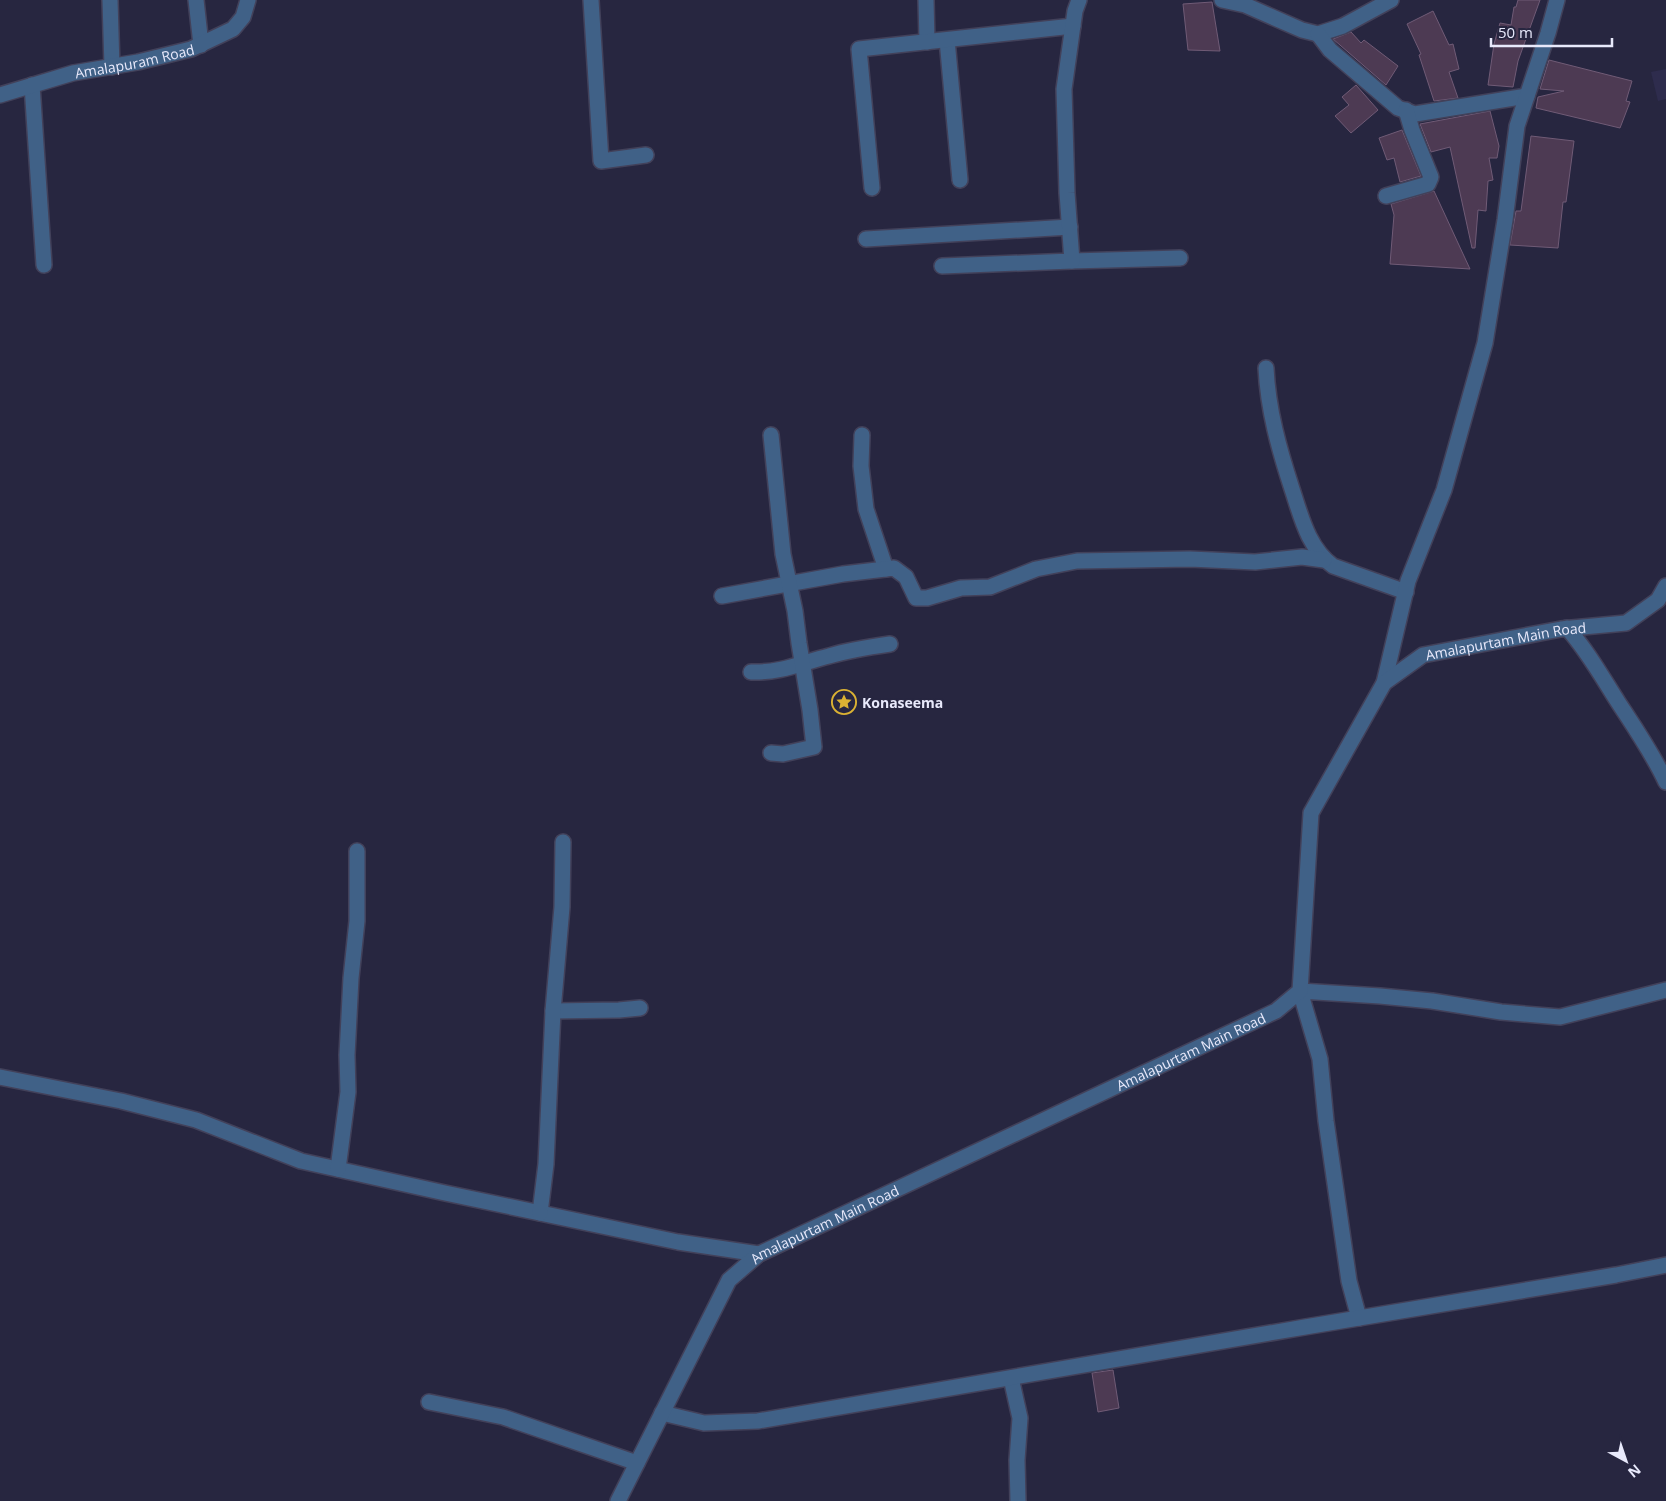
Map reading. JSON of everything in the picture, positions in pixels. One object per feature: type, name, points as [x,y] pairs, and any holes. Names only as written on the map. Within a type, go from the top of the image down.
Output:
[{"type":"street","points":[[110,0],[112,67]]},
{"type":"street","points":[[196,0],[201,45]]},
{"type":"street","name":"Amalapuram Road","points":[[0,95],[73,73],[112,67],[191,50],[233,29],[243,17],[248,0]]},
{"type":"street","points":[[591,0],[601,160],[646,155]]},
{"type":"street","points":[[926,0],[926,42]]},
{"type":"street","points":[[1072,262],[1067,193],[1064,89],[1075,11],[1079,0]]},
{"type":"street","points":[[1222,0],[1245,5],[1302,30],[1318,34],[1343,26],[1391,0]]},
{"type":"street","points":[[1384,683],[1408,581],[1444,490],[1485,343],[1505,220],[1517,126],[1548,34],[1557,0]]},
{"type":"street","points":[[872,188],[859,49],[1073,26]]},
{"type":"street","points":[[1318,34],[1330,50],[1398,108],[1415,114],[1527,96]]},
{"type":"street","points":[[947,40],[960,180]]},
{"type":"street","points":[[32,85],[44,265]]},
{"type":"street","points":[[1386,196],[1428,184],[1431,177],[1406,110]]},
{"type":"street","points":[[866,239],[1070,227]]},
{"type":"street","points":[[942,266],[1180,258]]},
{"type":"street","points":[[1266,368],[1271,418],[1302,524],[1324,560],[1333,566],[1406,592]]},
{"type":"street","points":[[771,434],[783,554],[790,584],[814,747],[783,754],[771,753]]},
{"type":"street","points":[[862,434],[861,466],[866,509],[886,569]]},
{"type":"street","points":[[722,596],[843,574],[894,568],[906,577],[916,598],[927,598],[961,588],[990,587],[1036,569],[1077,561],[1190,559],[1255,562],[1302,557],[1324,560]]},
{"type":"street","name":"Amalapurtam Main Road","points":[[618,1501],[729,1280],[759,1254],[1276,1011],[1300,992],[1312,813],[1384,683],[1423,655],[1567,628],[1626,623],[1658,600],[1666,586]]},
{"type":"street","points":[[1567,628],[1578,640],[1612,692],[1657,764],[1666,782]]},
{"type":"street","points":[[751,672],[767,673],[863,647],[890,644]]},
{"type":"street","points":[[540,1213],[546,1164],[553,1011],[562,907],[563,842]]},
{"type":"street","points":[[338,1169],[348,1092],[347,1055],[351,978],[357,921],[357,851]]},
{"type":"street","points":[[1359,1318],[1348,1281],[1326,1121],[1320,1059],[1300,992],[1380,996],[1501,1012],[1560,1017],[1666,990]]},
{"type":"street","points":[[553,1011],[640,1008]]},
{"type":"street","points":[[0,1077],[121,1100],[196,1120],[301,1161],[678,1242],[759,1254]]},
{"type":"street","points":[[662,1413],[704,1423],[758,1421],[1666,1265]]},
{"type":"street","points":[[1011,1378],[1020,1418],[1018,1501]]},
{"type":"street","points":[[429,1402],[503,1417],[637,1463]]},
{"type":"shaded area","points":[[1666,69],[1666,99],[1658,101],[1651,72]]},
{"type":"building","points":[[1518,0],[1540,0],[1518,61],[1513,87],[1488,85],[1494,44],[1500,23],[1511,25],[1514,7],[1516,7]]},
{"type":"building","points":[[1212,2],[1220,51],[1188,50],[1183,4]]},
{"type":"building","points":[[1433,11],[1449,45],[1453,44],[1459,69],[1449,72],[1458,98],[1434,101],[1419,55],[1421,54],[1407,24]]},
{"type":"building","points":[[1351,32],[1361,43],[1364,40],[1398,66],[1386,85],[1333,39]]},
{"type":"building","points":[[1549,60],[1632,81],[1626,101],[1630,102],[1620,128],[1536,108],[1538,97],[1564,91],[1540,89]]},
{"type":"building","points":[[1356,85],[1378,110],[1351,133],[1335,116],[1349,105],[1342,97]]},
{"type":"building","points":[[1490,111],[1499,146],[1497,158],[1489,158],[1493,180],[1488,181],[1486,211],[1478,210],[1475,248],[1472,248],[1450,147],[1431,152],[1420,124]]},
{"type":"building","points":[[1402,130],[1421,176],[1400,182],[1394,158],[1387,160],[1379,138]]},
{"type":"building","points":[[1531,136],[1574,141],[1566,202],[1563,202],[1558,248],[1510,245],[1516,211],[1521,211]]},
{"type":"building","points":[[1434,191],[1470,269],[1390,264],[1394,215],[1391,204]]},
{"type":"building","points":[[1113,1370],[1119,1408],[1098,1412],[1092,1373]]},
{"type":"place","name":"Konaseema","points":[[844,702]]}]
